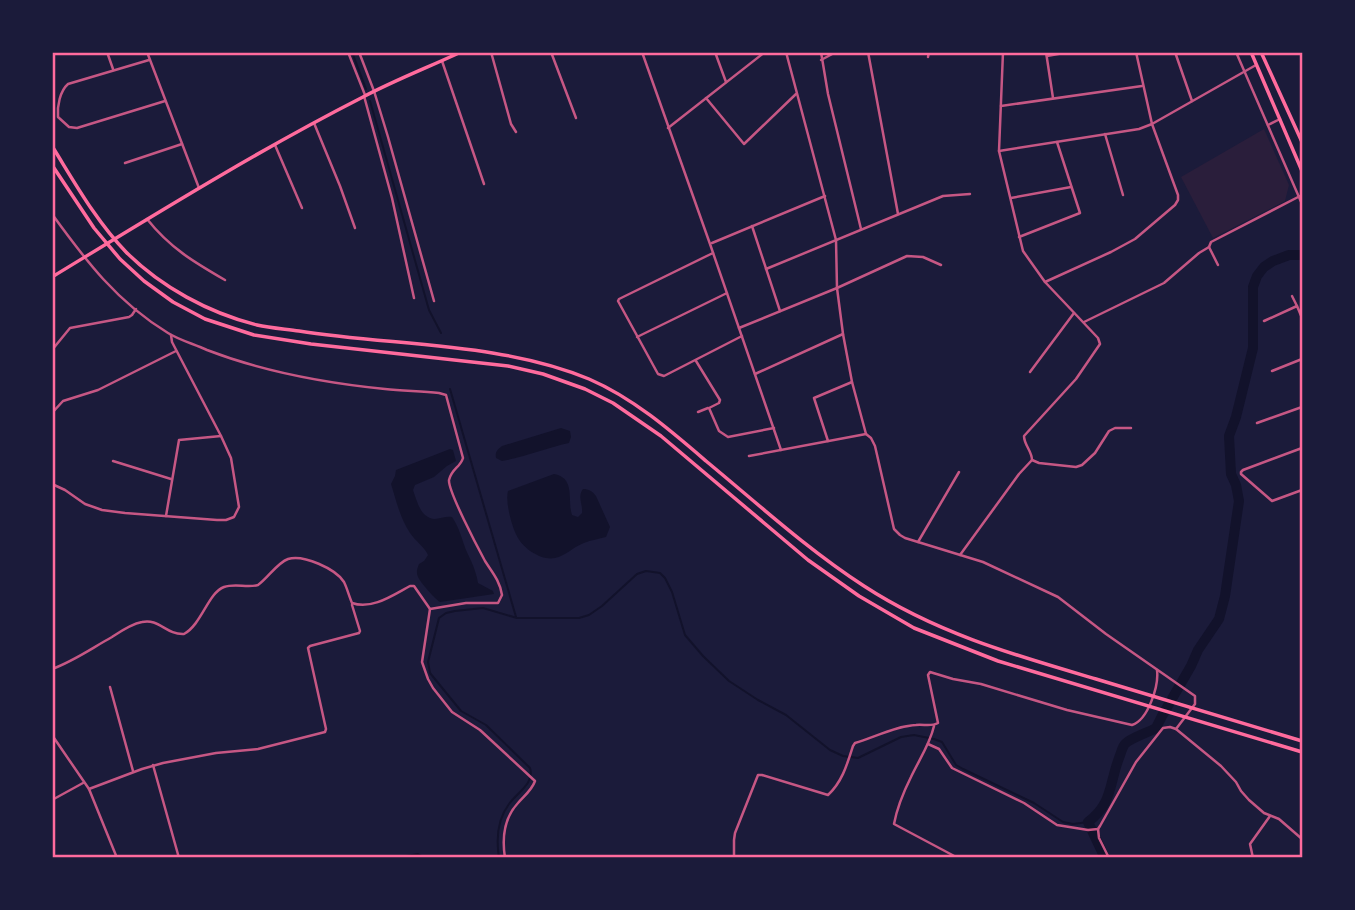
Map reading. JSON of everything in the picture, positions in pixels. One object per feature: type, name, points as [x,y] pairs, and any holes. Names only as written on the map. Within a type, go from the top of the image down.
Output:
[{"type":"main road","points":[[52,277],[199,188],[314,123],[374,91],[461,52]]},
{"type":"main road","points":[[1251,52],[1303,170]]},
{"type":"main road","points":[[1261,52],[1303,142]]},
{"type":"main road","points":[[52,146],[102,223],[128,253],[178,293],[209,309],[256,324],[312,333],[510,356],[546,364],[589,379],[629,401],[668,428],[815,552],[864,587],[919,618],[1001,652],[1303,741]]},
{"type":"main road","points":[[52,164],[94,228],[120,259],[173,302],[205,318],[254,335],[508,366],[543,374],[585,389],[613,403],[661,436],[808,560],[859,596],[914,628],[998,662],[1303,752]]},
{"type":"street","points":[[107,52],[113,70]]},
{"type":"street","points":[[147,52],[199,188]]},
{"type":"street","points":[[348,52],[365,96],[392,198],[414,298]]},
{"type":"street","points":[[359,52],[374,91],[434,301]]},
{"type":"street","points":[[491,52],[511,124],[516,132]]},
{"type":"street","points":[[551,52],[576,118]]},
{"type":"street","points":[[642,52],[781,450]]},
{"type":"street","points":[[715,52],[726,82]]},
{"type":"street","points":[[668,128],[765,52]]},
{"type":"street","points":[[786,52],[836,240],[837,288],[852,382],[866,434],[875,446],[894,529],[900,535],[998,569],[1058,597],[1195,696],[1196,702],[1176,729]]},
{"type":"street","points":[[821,52],[828,94],[861,229]]},
{"type":"street","points":[[821,60],[836,52]]},
{"type":"street","points":[[868,52],[898,214]]},
{"type":"street","points":[[960,555],[1032,460],[1024,436],[1076,379],[1100,344],[1098,338],[1045,282],[1027,257],[1019,237],[999,151],[1003,52]]},
{"type":"street","points":[[1053,98],[1046,54],[1069,52]]},
{"type":"street","points":[[1045,282],[1135,239],[1178,200],[1152,124],[1136,52]]},
{"type":"street","points":[[1175,52],[1192,101]]},
{"type":"street","points":[[1236,52],[1303,204]]},
{"type":"street","points":[[149,60],[65,85],[58,115],[69,127],[77,128],[165,101]]},
{"type":"street","points":[[442,61],[484,184]]},
{"type":"street","points":[[999,151],[1139,129],[1256,65]]},
{"type":"street","points":[[1000,106],[1142,86]]},
{"type":"street","points":[[706,98],[744,144],[797,93]]},
{"type":"street","points":[[1268,125],[1280,119]]},
{"type":"street","points":[[314,123],[355,228]]},
{"type":"street","points":[[1105,134],[1123,195]]},
{"type":"street","points":[[1019,237],[1080,213],[1057,142]]},
{"type":"street","points":[[125,163],[182,144]]},
{"type":"street","points":[[275,145],[302,208]]},
{"type":"street","points":[[1011,198],[1071,187]]},
{"type":"street","points":[[766,269],[943,196],[970,194]]},
{"type":"street","points":[[1083,322],[1164,283],[1209,247],[1211,242],[1301,195]]},
{"type":"street","points":[[710,244],[825,196]]},
{"type":"street","points":[[52,214],[84,258],[112,289],[172,335],[232,359],[293,375],[446,395],[463,458],[461,464],[452,471],[449,488],[478,550],[500,583],[502,595],[498,603],[466,603],[430,609]]},
{"type":"street","points":[[147,219],[175,249],[225,280]]},
{"type":"street","points":[[752,226],[780,311]]},
{"type":"street","points":[[1209,247],[1218,265]]},
{"type":"street","points":[[713,253],[618,301],[658,374],[664,376],[742,336]]},
{"type":"street","points":[[739,328],[907,256],[923,257],[941,265]]},
{"type":"street","points":[[637,337],[727,293]]},
{"type":"street","points":[[1292,296],[1303,318]]},
{"type":"street","points":[[1264,321],[1297,306]]},
{"type":"street","points":[[52,350],[70,328],[129,317],[136,309]]},
{"type":"street","points":[[1030,372],[1074,313]]},
{"type":"street","points":[[755,374],[843,334]]},
{"type":"street","points":[[52,484],[85,504],[102,510],[226,520],[237,514],[239,502],[230,458],[172,342],[172,335]]},
{"type":"street","points":[[52,413],[63,401],[98,390],[177,351]]},
{"type":"street","points":[[695,359],[720,400],[719,403],[698,412]]},
{"type":"street","points":[[1272,371],[1303,359]]},
{"type":"street","points":[[828,441],[814,398],[852,382]]},
{"type":"street","points":[[1257,423],[1303,407]]},
{"type":"street","points":[[709,408],[719,431],[728,437],[774,428]]},
{"type":"street","points":[[1032,460],[1039,463],[1082,466],[1095,453],[1109,431],[1115,428],[1131,428]]},
{"type":"street","points":[[749,456],[866,434]]},
{"type":"street","points":[[166,516],[179,440],[221,436]]},
{"type":"street","points":[[1303,448],[1243,470],[1241,474],[1272,501],[1303,490]]},
{"type":"street","points":[[113,461],[171,479]]},
{"type":"street","points":[[918,542],[959,472]]},
{"type":"street","points":[[52,669],[142,622],[153,621],[174,633],[184,634],[194,625],[219,590],[229,585],[258,585],[283,562],[291,559],[313,562],[334,572],[344,582],[352,603],[359,633],[308,648],[326,730],[324,732],[258,750],[216,753],[153,765],[89,789]]},
{"type":"street","points":[[352,603],[361,606],[374,603],[412,586],[416,587],[430,609],[422,662],[433,688],[452,712],[480,730],[534,780],[535,784],[509,816],[503,838],[505,858]]},
{"type":"street","points":[[958,858],[894,824],[910,778],[933,728],[938,723],[928,675],[930,672],[1132,725],[1140,721],[1156,691],[1157,669]]},
{"type":"street","points":[[110,687],[134,772]]},
{"type":"street","points":[[734,858],[735,833],[758,775],[827,795],[838,785],[855,743],[904,726],[915,724],[933,728]]},
{"type":"street","points":[[1110,858],[1096,829],[1136,762],[1163,728],[1170,727],[1176,729],[1220,766],[1236,782],[1248,800],[1270,816],[1279,819],[1303,839]]},
{"type":"street","points":[[52,735],[89,789],[117,858]]},
{"type":"street","points":[[928,743],[939,749],[949,765],[955,769],[1024,803],[1057,825],[1096,829]]},
{"type":"street","points":[[153,765],[179,858]]},
{"type":"street","points":[[52,800],[84,782]]},
{"type":"street","points":[[1252,858],[1250,844],[1270,816]]},
{"type":"shaded area","points":[[1264,129],[1289,185],[1285,201],[1213,238],[1181,177]]},
{"type":"shaded area","points":[[561,428],[570,431],[569,443],[502,461],[496,458],[497,451],[502,446]]},
{"type":"shaded area","points":[[453,450],[456,461],[434,477],[415,485],[413,490],[420,508],[429,518],[452,517],[459,529],[478,583],[494,594],[440,602],[418,577],[419,564],[428,555],[407,527],[391,484],[396,470]]},
{"type":"shaded area","points":[[554,474],[561,476],[568,485],[572,515],[578,517],[582,513],[581,492],[583,489],[589,490],[596,496],[610,527],[606,537],[577,546],[555,558],[545,558],[529,550],[516,534],[507,496],[508,491]]},
{"type":"waterway","points":[[352,52],[366,89]]},
{"type":"waterway","points":[[370,101],[429,310],[441,333]]},
{"type":"waterway","points":[[1105,858],[1088,822],[1106,800],[1125,744],[1156,728],[1198,650],[1219,619],[1225,596],[1239,501],[1231,474],[1229,436],[1253,348],[1253,287],[1257,276],[1273,261],[1289,255],[1302,255]]},
{"type":"waterway","points":[[450,389],[516,617]]},
{"type":"waterway","points":[[499,858],[498,837],[502,817],[509,804],[528,783],[530,768],[486,725],[461,711],[430,673],[428,662],[439,618],[446,613],[483,608],[517,618],[579,618],[602,606],[637,574],[646,571],[660,573],[665,578],[685,635],[703,656],[729,681],[786,715],[830,750],[843,756],[858,758],[901,737],[914,735],[934,739],[942,742],[956,765],[963,769],[1034,803],[1063,822],[1088,822]]},
{"type":"waterway","points":[[395,858],[418,854],[425,858]]}]
